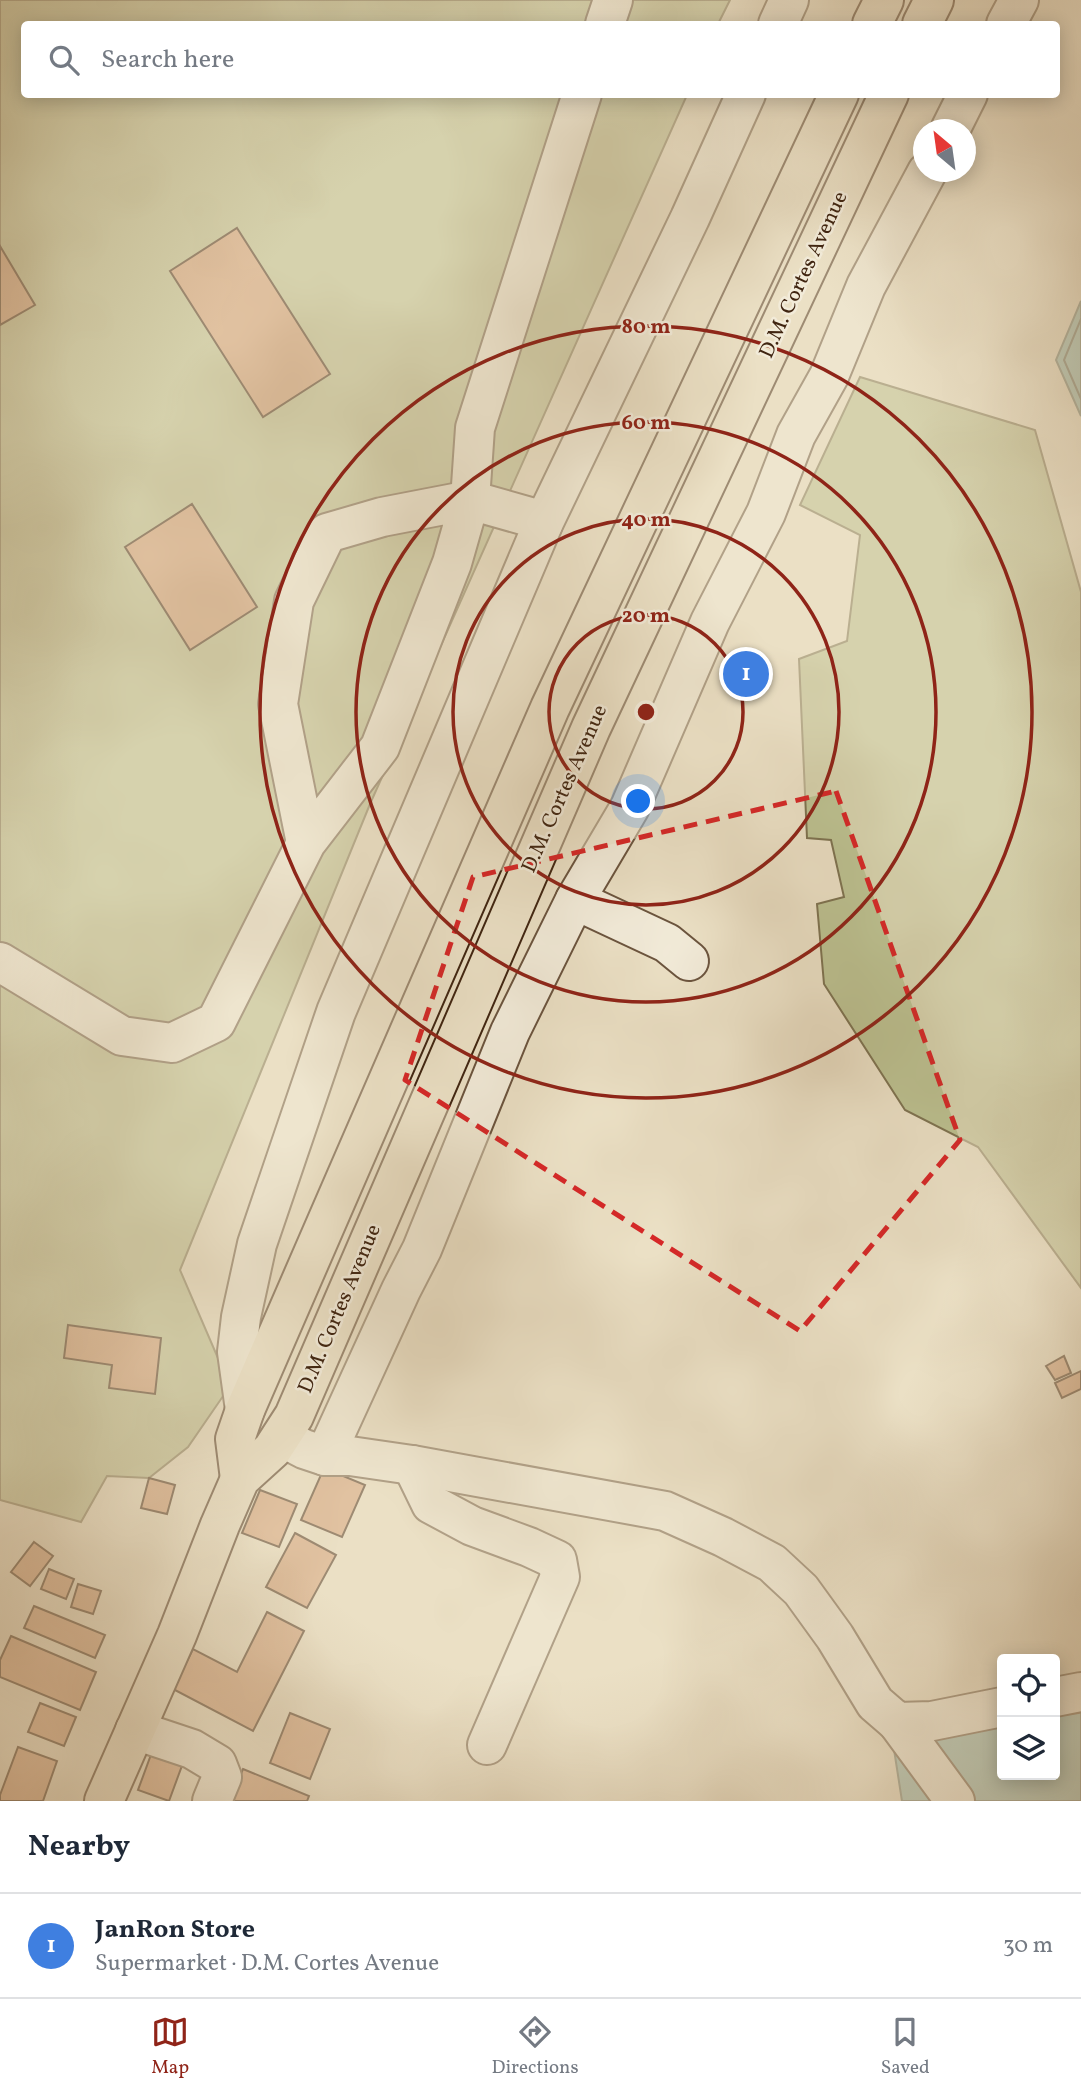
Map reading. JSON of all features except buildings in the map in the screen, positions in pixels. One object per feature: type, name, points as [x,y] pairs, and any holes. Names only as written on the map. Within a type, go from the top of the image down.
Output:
[{"type":"highway","points":[[874,21],[884,0]]},
{"type":"highway","points":[[924,21],[934,0]]},
{"type":"highway","points":[[240,1479],[235,1439],[245,1410],[551,708],[837,98]]},
{"type":"highway","name":"D.M. Cortes Avenue","points":[[104,1801],[177,1635],[240,1479],[272,1450],[294,1416],[591,729],[888,98]]},
{"type":"street","points":[[606,21],[613,0]]},
{"type":"street","points":[[779,21],[789,0]]},
{"type":"street","points":[[1008,21],[1019,0]]},
{"type":"street","points":[[0,962],[122,1035],[172,1043],[215,1022],[306,843],[380,747],[452,563],[470,500],[475,428],[581,98]]},
{"type":"street","points":[[245,1410],[237,1352],[241,1317],[257,1244],[336,1012],[543,524],[744,98]]},
{"type":"street","points":[[956,119],[966,98]]},
{"type":"street","points":[[325,1455],[422,1249],[510,1032],[576,900],[630,807],[710,622],[766,513],[796,435],[829,376],[866,286],[922,182]]},
{"type":"street","points":[[306,843],[278,704],[294,601],[327,533],[382,517],[470,500],[530,517],[543,524]]},
{"type":"street","points":[[576,900],[667,943],[689,961]]},
{"type":"street","points":[[281,1437],[304,1449],[325,1455],[412,1465],[665,1511],[772,1563],[802,1590],[835,1637],[875,1703],[897,1723],[955,1801]]},
{"type":"street","points":[[412,1465],[431,1504],[472,1526],[556,1559],[561,1577],[487,1745]]},
{"type":"street","points":[[1060,1696],[1081,1692]]},
{"type":"street","points":[[897,1723],[932,1721],[997,1708]]},
{"type":"street","points":[[135,1730],[192,1749],[217,1764],[222,1777],[212,1801]]},
{"type":"highlighted area","points":[[836,791],[960,1140],[800,1331],[405,1080],[473,877]]},
{"type":"green space","points":[[0,0],[730,0],[720,21],[21,21],[21,98],[686,98],[370,804],[180,1270],[230,1386],[188,1447],[149,1478],[107,1476],[81,1522],[0,1500]]},
{"type":"green space","points":[[860,377],[1035,430],[1081,592],[1081,1288],[978,1147],[905,1110],[824,984],[817,904],[844,897],[831,840],[807,838],[799,659],[847,641],[860,535],[800,505]]},
{"type":"water","points":[[1081,301],[1081,416],[1056,360]]},
{"type":"water","points":[[1081,1703],[1081,1801],[902,1801],[893,1743],[997,1721],[997,1780],[1060,1780],[1060,1707]]},
{"type":"place","name":"JanRon Store","points":[[746,674]]}]
